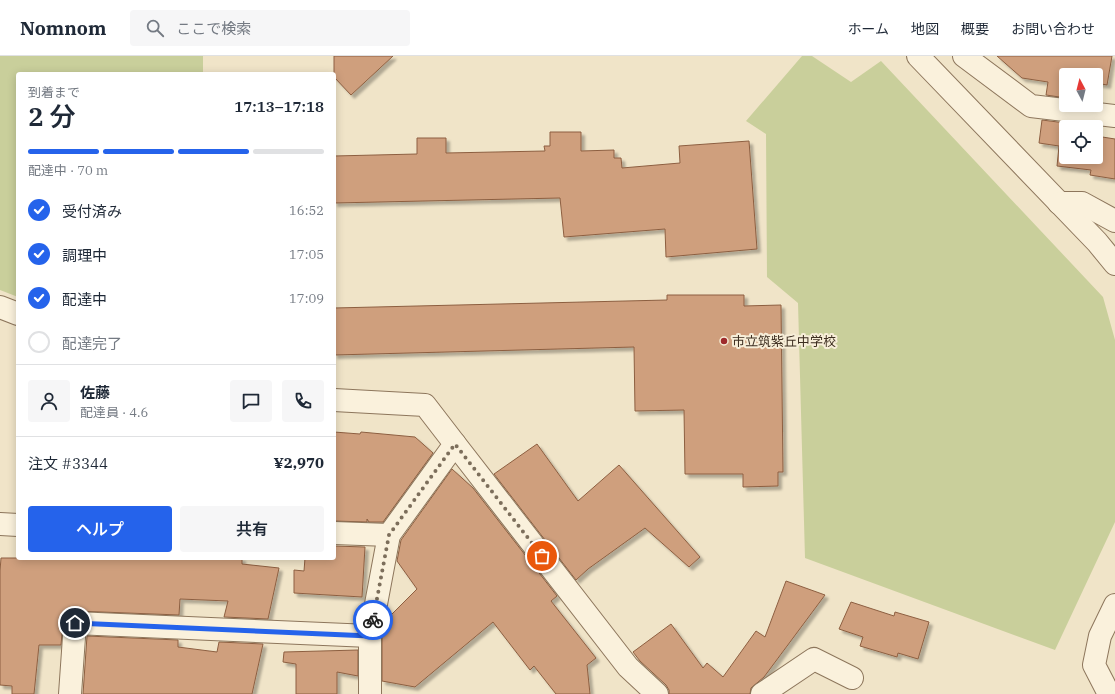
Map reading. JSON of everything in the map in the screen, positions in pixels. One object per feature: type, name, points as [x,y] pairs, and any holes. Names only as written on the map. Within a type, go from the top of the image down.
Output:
[{"type":"street","points":[[918,56],[1097,242],[1115,264]]},
{"type":"street","points":[[964,56],[1031,106],[1115,116]]},
{"type":"street","points":[[1059,203],[1082,203],[1115,221]]},
{"type":"street","points":[[0,307],[16,313]]},
{"type":"street","points":[[336,400],[425,405],[628,668],[657,694]]},
{"type":"street","points":[[370,694],[370,636],[389,535],[455,444]]},
{"type":"street","points":[[0,524],[16,525]]},
{"type":"street","points":[[336,533],[389,535]]},
{"type":"street","points":[[1109,694],[1094,665],[1100,636],[1115,605]]},
{"type":"street","points":[[70,694],[75,623],[370,636]]},
{"type":"street","points":[[762,694],[814,659],[852,678]]},
{"type":"green space","points":[[0,56],[203,56],[203,72],[16,72],[16,296],[0,290]]},
{"type":"green space","points":[[802,56],[812,56],[851,82],[881,61],[1103,297],[1115,340],[1115,522],[1055,650],[805,558],[798,303],[767,277],[766,134],[746,121]]},
{"type":"building","points":[[334,56],[393,56],[351,95],[336,79],[336,72],[334,72]]},
{"type":"building","points":[[997,56],[1112,56],[1107,85],[1103,84],[1103,68],[1059,68],[1059,97],[1046,95],[1048,82],[1022,78]]},
{"type":"building","points":[[1042,120],[1059,122],[1059,146],[1039,143]]},
{"type":"building","points":[[550,132],[581,132],[581,151],[614,150],[614,158],[621,158],[622,168],[680,163],[679,146],[749,141],[757,249],[666,257],[665,229],[564,237],[560,198],[336,203],[336,156],[417,154],[417,138],[446,138],[446,153],[545,151],[544,146],[550,146]]},
{"type":"building","points":[[1103,137],[1115,139],[1115,179],[1090,175],[1091,170],[1057,166],[1059,146],[1059,164],[1103,164]]},
{"type":"building","points":[[667,295],[744,295],[744,306],[781,305],[783,472],[778,472],[778,486],[743,487],[743,474],[685,474],[684,410],[635,411],[634,347],[336,355],[336,308],[667,300]]},
{"type":"building","points":[[336,432],[360,434],[361,432],[415,437],[433,453],[383,522],[369,522],[367,519],[367,522],[336,521]]},
{"type":"building","points":[[537,444],[578,501],[619,465],[700,557],[689,567],[645,528],[588,569],[576,580],[494,474]]},
{"type":"building","points":[[452,469],[473,488],[557,596],[551,601],[596,658],[587,665],[590,694],[556,694],[534,666],[530,670],[493,622],[415,687],[382,681],[382,637],[386,620],[417,589],[397,561],[401,540]]},
{"type":"building","points":[[336,546],[365,547],[362,597],[294,593],[294,570],[304,571],[305,560],[336,560]]},
{"type":"building","points":[[1,558],[16,558],[16,560],[242,560],[242,564],[279,568],[268,619],[224,617],[228,601],[180,599],[179,615],[70,612],[65,616],[63,622],[61,645],[39,645],[34,694],[12,694],[12,686],[0,685]]},
{"type":"building","points":[[786,581],[825,595],[764,677],[751,688],[750,694],[669,694],[669,690],[666,685],[640,661],[633,652],[671,624],[703,668],[707,663],[723,677],[756,631],[765,637]]},
{"type":"building","points":[[851,602],[894,616],[895,612],[929,622],[918,659],[898,653],[897,657],[860,646],[863,637],[839,629]]},
{"type":"building","points":[[87,636],[178,640],[178,647],[217,652],[219,642],[263,644],[252,694],[83,694]]},
{"type":"building","points":[[358,650],[358,676],[337,672],[337,694],[296,694],[296,664],[283,662],[284,652]]},
{"type":"way so far","points":[[373,620],[389,535],[455,444],[542,556]]},
{"type":"place","name":"市立筑紫丘中学校","points":[[724,341]]},
{"type":"route","points":[[75,623],[370,636],[373,620]]}]
